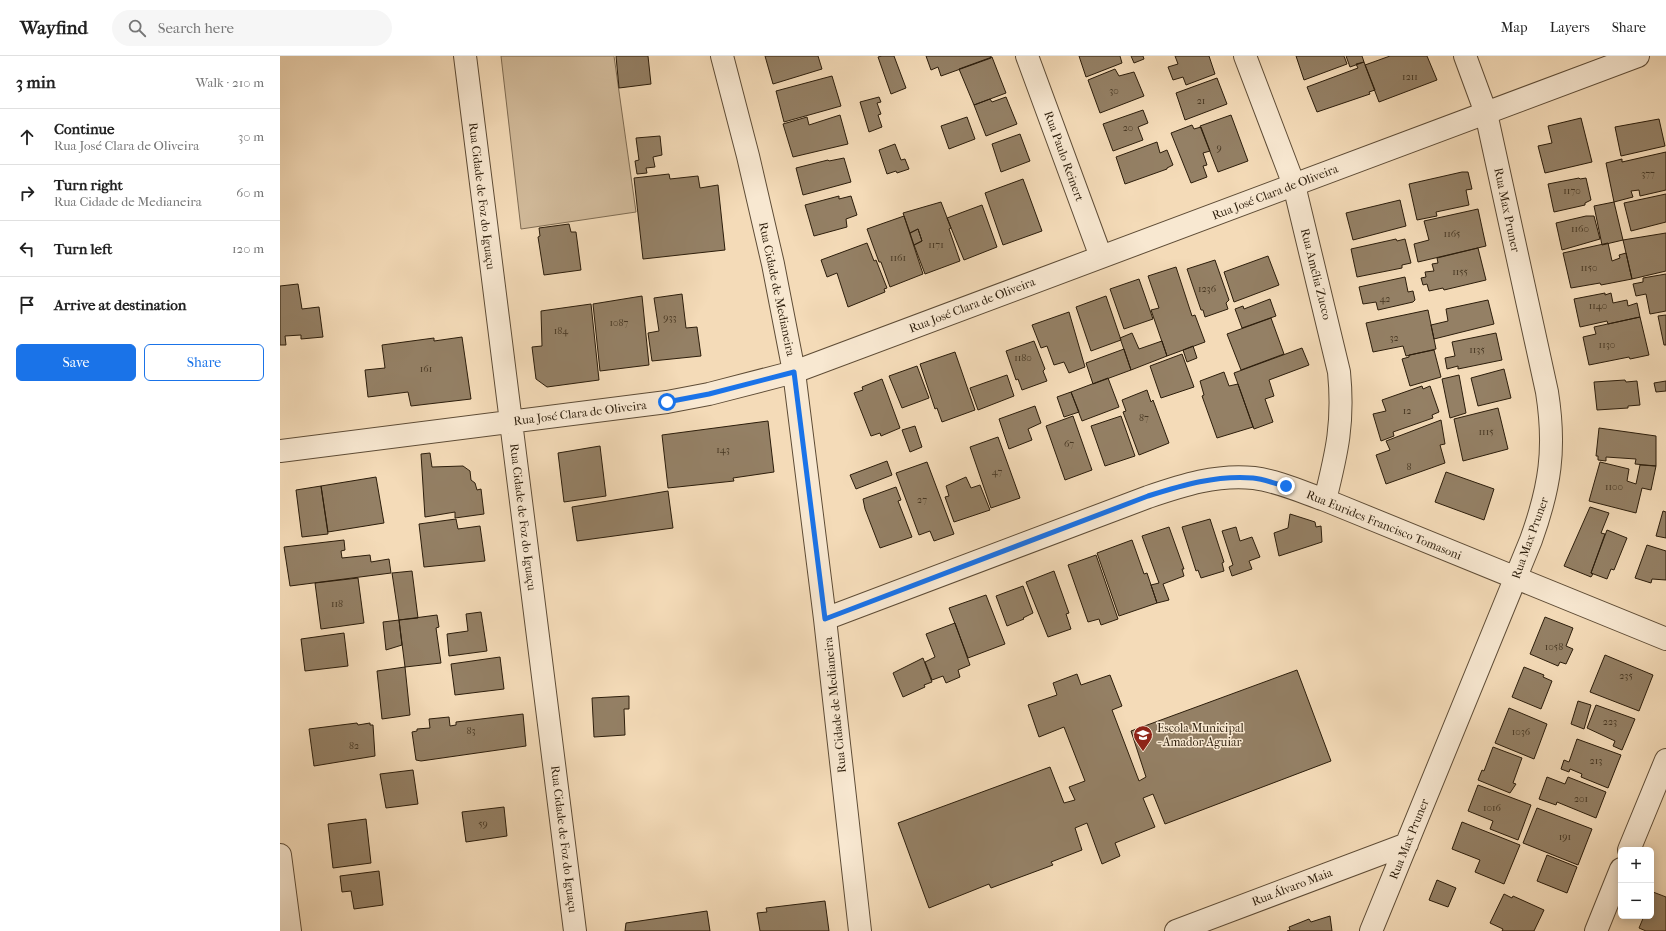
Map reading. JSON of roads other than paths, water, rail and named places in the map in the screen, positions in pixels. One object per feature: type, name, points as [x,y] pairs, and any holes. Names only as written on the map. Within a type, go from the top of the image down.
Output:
[{"type":"street","name":"Rua Cidade de Foz do Iguaçu","points":[[464,56],[575,931]]},
{"type":"street","name":"Rua Cidade de Medianeira","points":[[722,56],[750,164],[773,264],[794,372],[825,619],[860,931]]},
{"type":"street","name":"Rua Paulo Reinert","points":[[1027,56],[1101,257]]},
{"type":"street","name":"Rua Amélia Zucco","points":[[1245,56],[1294,185],[1337,364],[1342,402],[1337,452],[1325,500]]},
{"type":"street","name":"Rua Max Pruner","points":[[1371,931],[1541,513],[1548,482],[1552,449],[1551,418],[1486,113],[1465,56]]},
{"type":"street","name":"Rua José Clara de Oliveira","points":[[280,451],[667,402],[737,388],[794,372],[1638,56]]},
{"type":"street","name":"Rua Eurides Francisco Tomasoni","points":[[825,619],[1148,496],[1199,481],[1224,478],[1254,478],[1286,486],[1325,500],[1666,639]]},
{"type":"street","points":[[1630,847],[1666,760]]},
{"type":"street","name":"Rua Álvaro Maia","points":[[1176,931],[1407,844]]},
{"type":"street","points":[[280,855],[290,931]]},
{"type":"street","points":[[1596,931],[1618,877]]},
{"type":"place","name":"Escola Municipal - Amador Aguiar","points":[[1143,752]]}]
